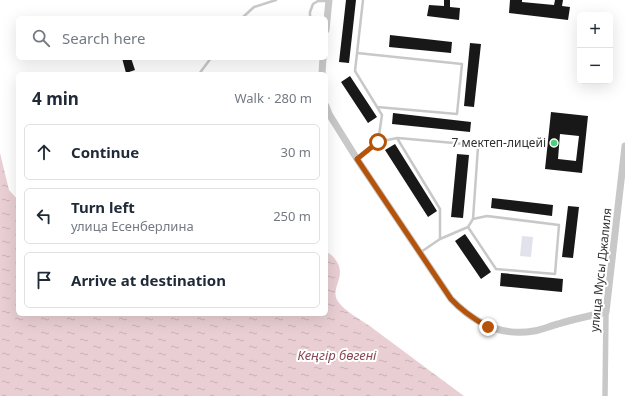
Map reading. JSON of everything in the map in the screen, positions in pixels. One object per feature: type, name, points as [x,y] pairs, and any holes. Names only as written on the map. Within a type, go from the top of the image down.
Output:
[{"type":"street","points":[[327,16],[329,0]]},
{"type":"street","points":[[322,60],[322,72]]},
{"type":"street","points":[[328,111],[357,159],[451,299],[468,315],[488,327],[504,331],[520,332],[534,331],[606,312]]},
{"type":"street","name":"улица Мусы Джалиля","points":[[605,396],[606,312],[622,200],[625,146]]},
{"type":"lane","points":[[244,16],[254,7],[276,0]]},
{"type":"lane","points":[[310,16],[313,4],[329,0]]},
{"type":"lane","points":[[363,0],[355,71],[382,115],[378,142]]},
{"type":"lane","points":[[357,53],[462,64],[457,114],[377,107]]},
{"type":"lane","points":[[200,72],[210,60]]},
{"type":"lane","points":[[357,159],[378,142],[397,138],[476,145],[478,147],[473,219],[468,227],[440,239],[420,253]]},
{"type":"lane","points":[[397,138],[440,209],[440,239]]},
{"type":"lane","points":[[468,227],[496,269],[555,274],[559,224],[487,216],[473,219]]},
{"type":"shaded area","points":[[522,236],[533,237],[531,257],[520,256]]},
{"type":"water","name":"Кеңгір бөгені","points":[[0,153],[9,190],[16,198],[16,316],[328,316],[328,253],[334,257],[339,268],[340,274],[335,294],[340,304],[464,396],[0,396]]},
{"type":"building","points":[[346,0],[356,0],[349,63],[339,62]]},
{"type":"building","points":[[444,0],[450,0],[450,7],[460,8],[459,20],[427,16],[429,5],[444,6]]},
{"type":"building","points":[[510,0],[522,0],[522,2],[554,5],[555,0],[563,0],[562,6],[570,7],[568,20],[509,13]]},
{"type":"building","points":[[390,35],[452,42],[451,53],[389,47]]},
{"type":"building","points":[[470,43],[481,44],[474,107],[464,106]]},
{"type":"building","points":[[123,60],[132,60],[135,70],[126,72]]},
{"type":"building","points":[[350,76],[377,117],[368,123],[341,82]]},
{"type":"building","points":[[551,112],[588,116],[582,173],[545,169]],"holes":[[[560,134],[579,136],[576,161],[558,159]]]},
{"type":"building","points":[[393,113],[471,122],[470,132],[392,124]]},
{"type":"building","points":[[395,144],[437,211],[428,217],[385,150]]},
{"type":"building","points":[[457,154],[469,155],[463,218],[451,217]]},
{"type":"building","points":[[492,198],[553,205],[552,216],[491,208]]},
{"type":"building","points":[[568,206],[579,207],[573,258],[562,257]]},
{"type":"building","points":[[465,234],[491,272],[481,279],[455,241]]},
{"type":"building","points":[[501,273],[563,279],[562,292],[500,286]]},
{"type":"place","name":"7 мектеп-лицейі","points":[[554,143]]},
{"type":"route","points":[[378,142],[357,159],[451,299],[462,311],[488,327]]}]
